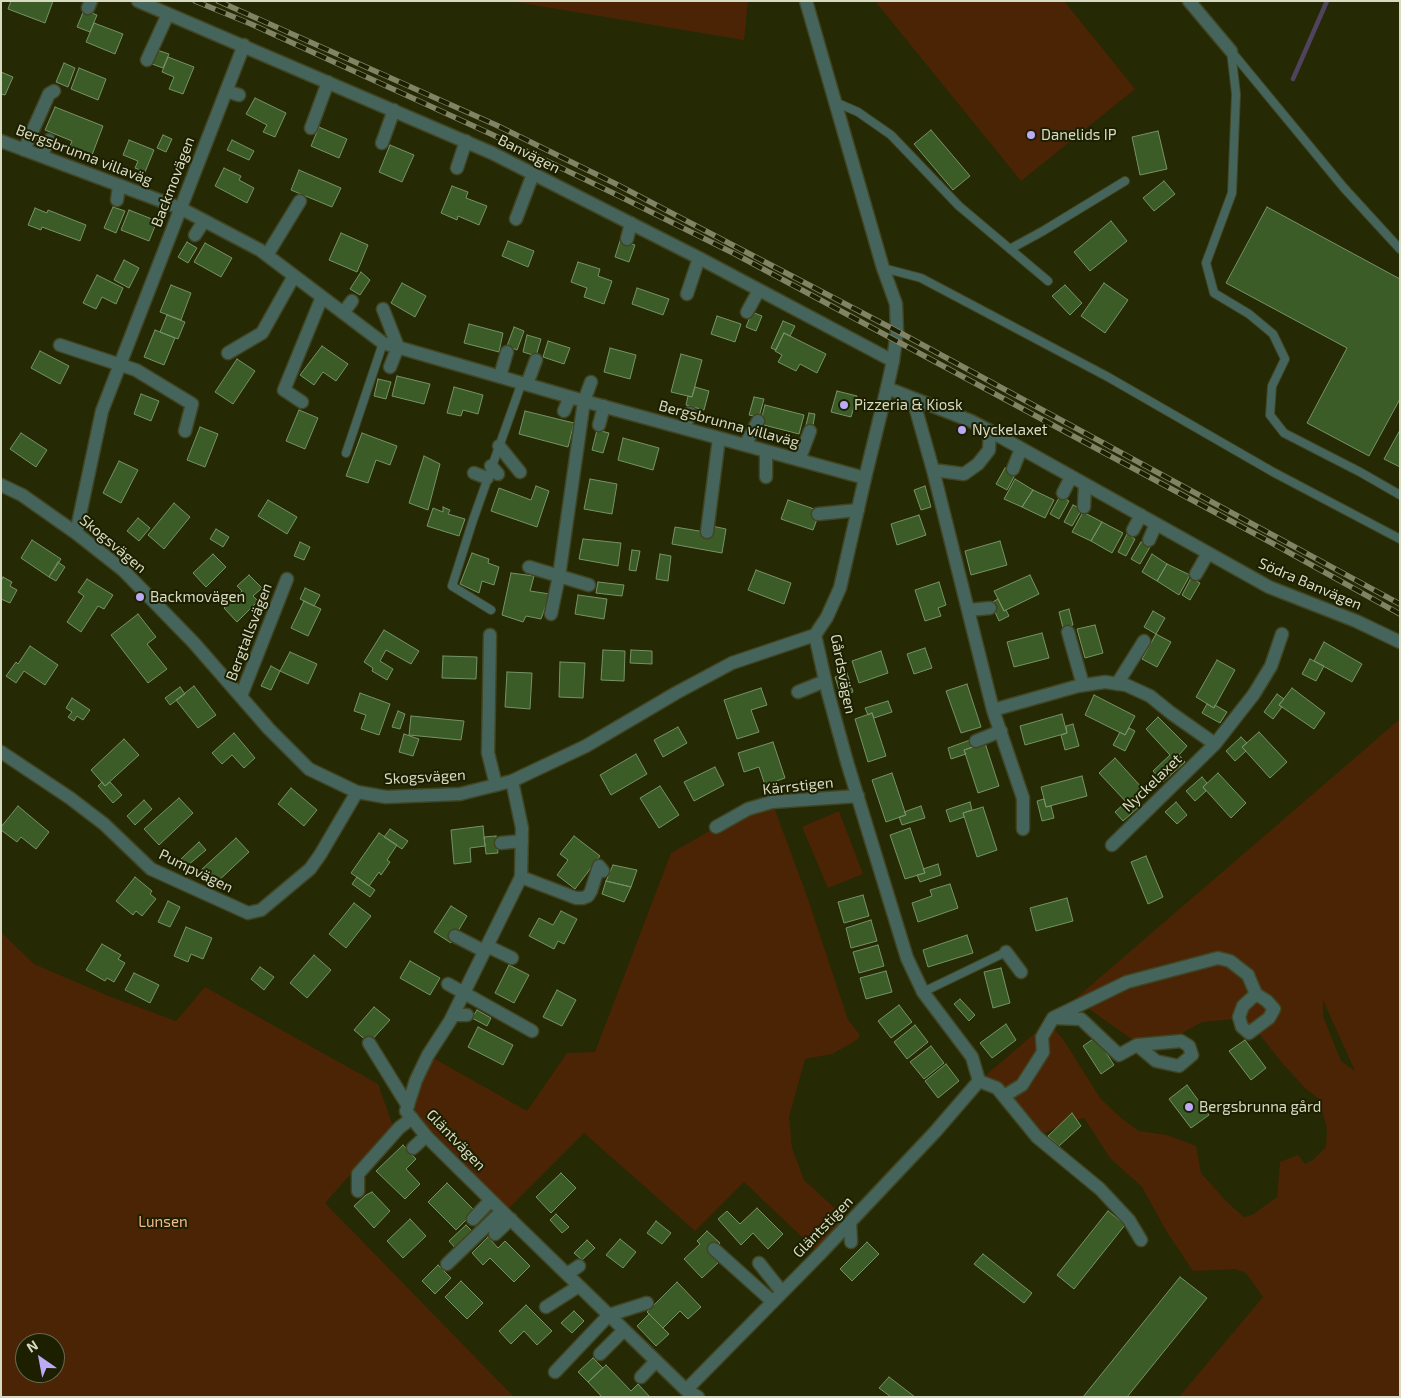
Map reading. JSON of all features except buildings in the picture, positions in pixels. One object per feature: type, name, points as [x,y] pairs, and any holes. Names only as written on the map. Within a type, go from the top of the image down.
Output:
[{"type":"street","name":"Banvägen","points":[[138,1],[466,141],[699,258],[759,290],[793,313],[893,361]]},
{"type":"street","name":"Gårdsvägen","points":[[806,1],[882,268],[896,304],[897,331],[888,388],[840,588],[827,617],[815,635],[846,762],[907,958],[923,992],[972,1057],[979,1082]]},
{"type":"street","points":[[1189,1],[1231,51]]},
{"type":"street","points":[[147,60],[168,14]]},
{"type":"street","name":"Backmovägen","points":[[76,533],[102,412],[244,46]]},
{"type":"street","points":[[311,128],[328,82]]},
{"type":"street","points":[[24,150],[49,94],[54,91]]},
{"type":"street","points":[[226,91],[239,95]]},
{"type":"street","points":[[382,143],[394,110]]},
{"type":"street","points":[[41,156],[49,140]]},
{"type":"street","name":"Bergsbrunna villaväg","points":[[1,141],[180,208],[266,255],[383,343],[584,401],[865,478]]},
{"type":"street","points":[[457,168],[466,141]]},
{"type":"street","points":[[516,219],[533,174]]},
{"type":"street","points":[[117,200],[119,186]]},
{"type":"street","points":[[266,255],[300,201]]},
{"type":"street","points":[[195,235],[204,221]]},
{"type":"street","points":[[627,239],[631,224]]},
{"type":"street","points":[[687,294],[699,258]]},
{"type":"street","points":[[228,353],[262,333],[294,276]]},
{"type":"street","points":[[747,312],[759,290]]},
{"type":"street","points":[[302,402],[284,390],[322,297]]},
{"type":"street","points":[[343,313],[352,301]]},
{"type":"street","points":[[384,310],[398,348],[390,367]]},
{"type":"street","points":[[60,345],[136,370],[192,404],[185,431]]},
{"type":"street","points":[[500,376],[507,352]]},
{"type":"street","points":[[524,383],[536,360]]},
{"type":"street","points":[[551,614],[559,576],[584,401],[591,382]]},
{"type":"street","name":"Södra Banvägen","points":[[888,388],[990,431],[1269,587],[1356,621],[1400,642]]},
{"type":"street","points":[[564,411],[570,397]]},
{"type":"street","points":[[913,399],[933,470],[993,710],[1023,798],[1023,829]]},
{"type":"street","points":[[599,425],[604,406]]},
{"type":"street","points":[[684,428],[690,413]]},
{"type":"street","points":[[745,445],[758,421]]},
{"type":"street","points":[[799,460],[810,431]]},
{"type":"street","points":[[933,470],[964,474],[978,464],[988,450],[990,431]]},
{"type":"street","points":[[706,532],[719,438]]},
{"type":"street","points":[[499,446],[520,472]]},
{"type":"street","points":[[1013,468],[1021,448]]},
{"type":"street","points":[[766,451],[766,478]]},
{"type":"street","points":[[474,473],[492,473]]},
{"type":"street","points":[[1063,493],[1071,477]]},
{"type":"street","points":[[1084,507],[1085,484]]},
{"type":"street","name":"Skogsvägen","points":[[1,485],[22,495],[76,533],[123,570],[194,643],[269,730],[309,769],[357,792],[386,797],[460,794],[512,781],[586,746],[676,693],[732,663],[815,635]]},
{"type":"street","points":[[818,514],[858,510]]},
{"type":"street","points":[[1133,530],[1141,515]]},
{"type":"street","points":[[1149,540],[1156,524]]},
{"type":"street","points":[[1196,574],[1208,553]]},
{"type":"street","points":[[529,567],[589,585]]},
{"type":"street","name":"Bergtallsvägen","points":[[241,696],[287,579]]},
{"type":"street","points":[[968,610],[990,608]]},
{"type":"street","points":[[1068,632],[1083,686]]},
{"type":"street","name":"Nyckelaxet","points":[[1112,845],[1215,744],[1254,694],[1271,666],[1282,634]]},
{"type":"street","points":[[490,635],[488,753],[496,785]]},
{"type":"street","points":[[1117,684],[1144,641]]},
{"type":"street","points":[[798,692],[825,681]]},
{"type":"street","points":[[993,710],[1083,686],[1105,682],[1126,685],[1150,696],[1215,744]]},
{"type":"street","points":[[976,741],[1001,731]]},
{"type":"street","name":"Pumpvägen","points":[[1,752],[70,798],[104,824],[151,869],[248,913],[261,910],[310,869],[357,792]]},
{"type":"street","name":"Gläntvägen","points":[[512,781],[522,828],[521,877],[453,1015],[428,1055],[416,1080],[410,1112],[426,1136],[656,1362],[686,1390],[698,1397]]},
{"type":"street","name":"Kärrstigen","points":[[716,827],[748,809],[772,802],[858,796]]},
{"type":"street","points":[[501,843],[522,841]]},
{"type":"street","points":[[521,877],[557,887],[576,898],[593,898],[599,866],[604,871]]},
{"type":"street","points":[[455,936],[512,958]]},
{"type":"street","points":[[1006,952],[1021,972]]},
{"type":"street","points":[[1004,1096],[1022,1085],[1043,1052],[1042,1037],[1053,1018],[1127,982],[1218,958],[1230,961],[1248,975],[1256,994]]},
{"type":"street","points":[[448,984],[532,1031]]},
{"type":"street","points":[[453,1015],[467,1015]]},
{"type":"street","points":[[1053,1018],[1081,1019],[1120,1054],[1137,1045]]},
{"type":"street","points":[[358,1192],[358,1174],[399,1128],[410,1112],[369,1043]]},
{"type":"street","points":[[979,1082],[997,1088],[1037,1137],[1100,1189],[1129,1220],[1142,1240]]},
{"type":"street","name":"Gläntstigen","points":[[686,1390],[850,1222],[935,1132],[979,1082]]},
{"type":"street","points":[[413,1148],[426,1136]]},
{"type":"street","points":[[473,1219],[491,1200]]},
{"type":"street","points":[[495,1234],[507,1215]]},
{"type":"street","points":[[447,1264],[507,1215]]},
{"type":"street","points":[[850,1222],[851,1242]]},
{"type":"street","points":[[714,1249],[778,1297]]},
{"type":"street","points":[[760,1263],[778,1297]]},
{"type":"street","points":[[567,1274],[579,1266]]},
{"type":"street","points":[[546,1307],[579,1286]]},
{"type":"street","points":[[555,1372],[609,1315],[647,1303]]},
{"type":"street","points":[[600,1354],[624,1330]]},
{"type":"street","points":[[641,1377],[656,1362]]},
{"type":"lane","points":[[1231,51],[1344,188],[1400,248]]},
{"type":"lane","points":[[1231,51],[1236,94],[1232,193],[1206,263],[1214,293],[1249,314],[1273,334],[1285,360],[1272,386],[1270,415],[1284,433],[1400,495]]},
{"type":"lane","points":[[835,102],[858,112],[891,135],[959,206],[1048,281]]},
{"type":"lane","points":[[1010,249],[1044,231],[1125,180]]},
{"type":"lane","points":[[882,268],[921,278],[1108,377],[1273,472],[1400,538]]},
{"type":"lane","points":[[346,453],[383,343]]},
{"type":"lane","points":[[491,610],[452,586],[492,473],[499,446],[524,383]]},
{"type":"lane","points":[[923,992],[1006,952]]},
{"type":"green space","points":[[510,1],[748,1],[744,40]]},
{"type":"green space","name":"Danelids IP","points":[[875,1],[1064,1],[1135,89],[1021,181]]},
{"type":"green space","points":[[1400,719],[1400,1397],[1179,1397],[1263,1297],[1246,1273],[1235,1269],[1193,1271],[1167,1232],[1142,1187],[1110,1158],[1084,1118],[1065,1123],[1037,1137],[997,1088],[979,1081],[1048,1022],[1063,1039],[1100,1098],[1121,1118],[1139,1131],[1167,1135],[1196,1146],[1201,1173],[1227,1202],[1244,1217],[1252,1215],[1277,1197],[1280,1162],[1298,1155],[1305,1164],[1313,1160],[1326,1147],[1327,1129],[1319,1099],[1305,1088],[1283,1064],[1256,1030],[1235,1019],[1202,1022],[1168,1041],[1133,1040],[1075,999]],"holes":[[[1323,1000],[1355,1071],[1341,1061],[1323,1016]]]},
{"type":"green space","points":[[772,802],[807,896],[848,1020],[860,1035],[857,1040],[832,1054],[805,1059],[789,1117],[792,1148],[804,1180],[850,1222],[820,1254],[744,1182],[695,1231],[584,1133],[504,1213],[406,1111],[428,1055],[527,1111],[567,1053],[595,1052],[671,853],[748,809]]},
{"type":"green space","points":[[839,811],[863,874],[828,888],[802,827]]},
{"type":"green space","name":"Lunsen","points":[[1,932],[34,964],[111,997],[176,1021],[205,987],[378,1084],[393,1126],[325,1203],[514,1397],[1,1397]]},
{"type":"waterway","points":[[1293,79],[1327,1]]},
{"type":"railway","points":[[195,1],[251,24],[491,134],[735,254],[1400,614]]},
{"type":"railway","points":[[218,1],[496,125],[616,184],[897,331],[1400,604]]},
{"type":"place","name":"Danelids IP","points":[[1031,135]]},
{"type":"place","name":"Pizzeria & Kiosk","points":[[844,405]]},
{"type":"place","name":"Nyckelaxet","points":[[962,430]]},
{"type":"place","name":"Backmovägen","points":[[140,597]]},
{"type":"place","name":"Bergsbrunna gård","points":[[1189,1107]]}]
